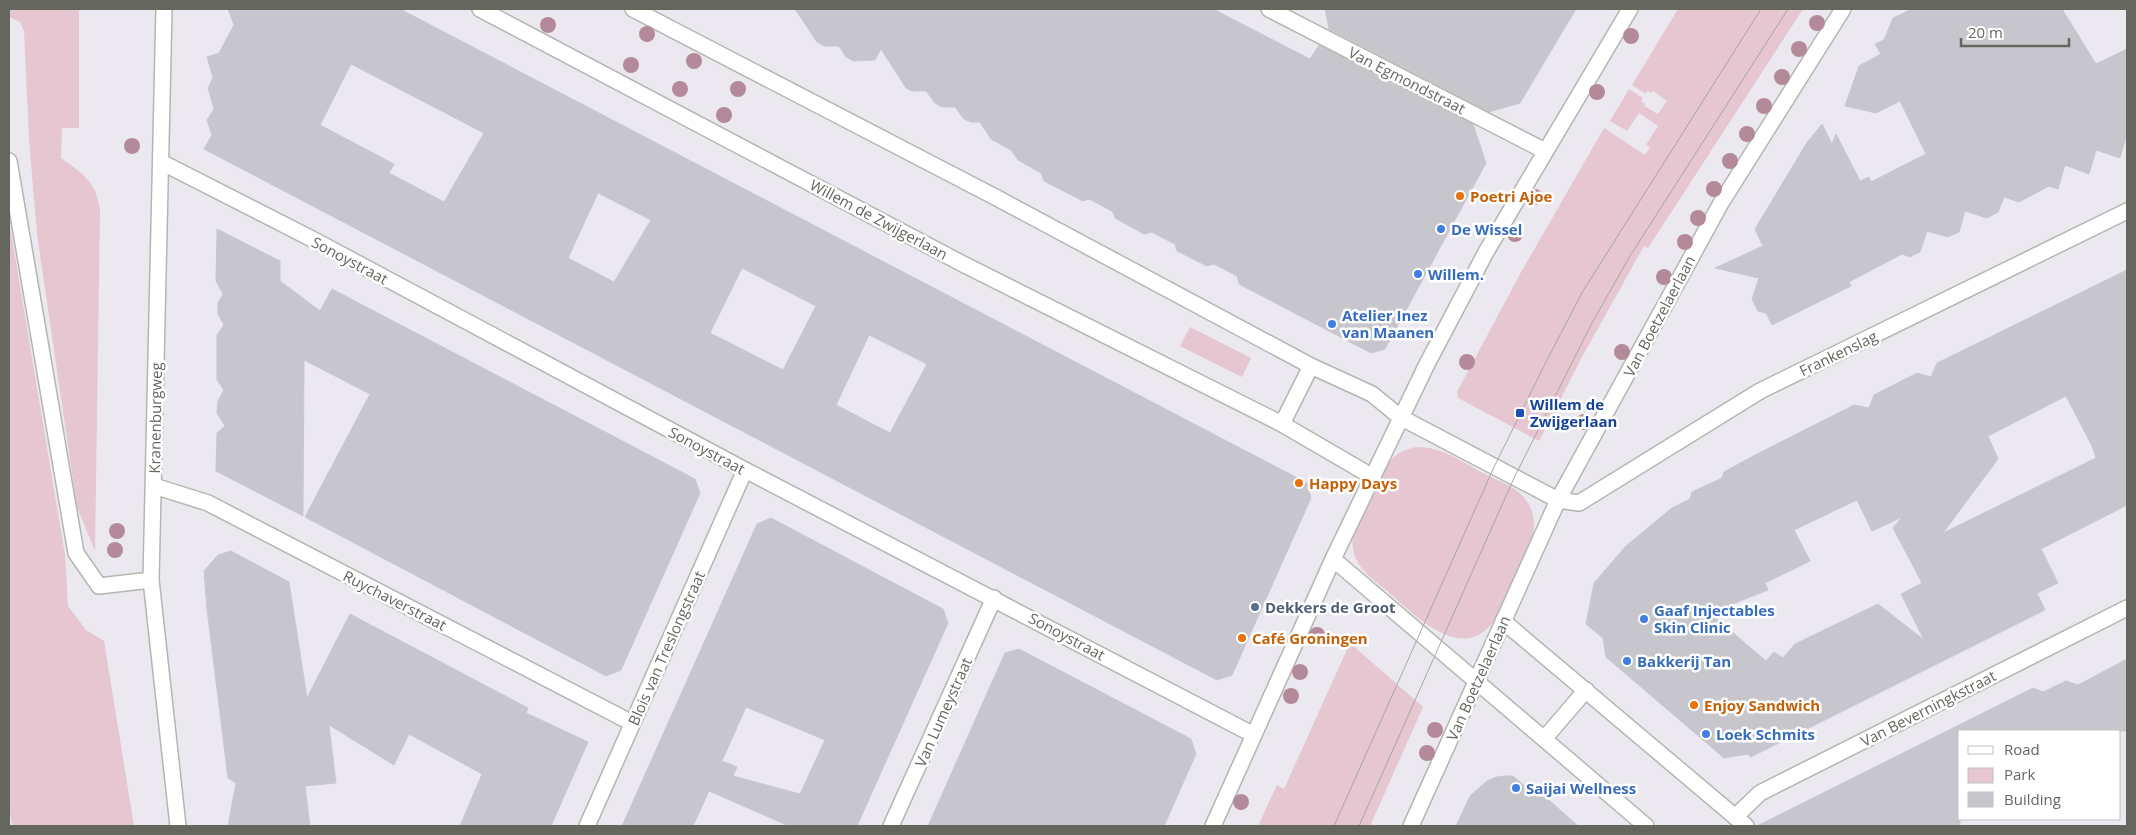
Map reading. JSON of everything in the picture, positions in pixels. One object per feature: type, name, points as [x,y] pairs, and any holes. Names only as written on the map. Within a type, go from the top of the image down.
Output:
[{"type":"street","name":"Kranenburgweg","points":[[164,9],[151,580],[178,826]]},
{"type":"street","name":"Willem de Zwijgerlaan","points":[[480,9],[962,264],[1282,424],[1373,477]]},
{"type":"street","points":[[633,9],[997,198],[1311,366],[1372,394],[1400,417],[1558,500]]},
{"type":"street","name":"Van Egmondstraat","points":[[1268,9],[1290,14],[1545,151]]},
{"type":"street","points":[[1213,826],[1400,417],[1486,252],[1630,9]]},
{"type":"street","name":"Van Boetzelaerlaan","points":[[1412,826],[1558,500],[1721,203],[1843,9]]},
{"type":"street","points":[[9,161],[76,553],[99,586],[151,580]]},
{"type":"street","name":"Sonoystraat","points":[[161,162],[314,240],[745,470],[1254,735]]},
{"type":"street","name":"Frankenslag","points":[[1558,500],[1579,503],[1760,391],[2127,211]]},
{"type":"street","points":[[1282,424],[1311,366]]},
{"type":"street","name":"Blois van Treslongstraat","points":[[586,826],[745,470]]},
{"type":"street","name":"Ruychaverstraat","points":[[154,486],[208,503],[632,723]]},
{"type":"street","points":[[1334,559],[1646,826]]},
{"type":"street","name":"Van Lumeystraat","points":[[891,826],[994,598]]},
{"type":"street","name":"Van Beverningkstraat","points":[[1740,822],[1760,793],[2127,608]]},
{"type":"street","points":[[1503,621],[1740,822]]},
{"type":"street","points":[[1544,739],[1586,690]]},
{"type":"green space","points":[[9,9],[79,9],[79,128],[62,128],[61,158],[82,174],[92,185],[100,210],[95,551],[77,507],[37,234],[29,139],[24,31],[20,22],[9,17]]},
{"type":"green space","points":[[1678,9],[1803,9],[1648,248],[1644,246],[1583,355],[1539,441],[1458,398],[1457,392],[1520,274],[1604,128],[1645,155],[1650,147],[1646,145],[1658,126],[1639,113],[1627,131],[1610,121],[1629,89],[1643,98],[1641,101],[1645,104],[1644,106],[1658,114],[1667,101],[1653,91],[1651,93],[1647,91],[1646,94],[1632,85]]},
{"type":"green space","points":[[9,220],[65,555],[68,606],[86,630],[104,641],[134,826],[12,826],[9,804]]},
{"type":"green space","points":[[1190,327],[1251,358],[1242,377],[1180,346]]},
{"type":"green space","points":[[1417,447],[1443,452],[1510,486],[1525,498],[1532,513],[1534,528],[1525,562],[1501,609],[1489,627],[1476,636],[1463,639],[1448,636],[1434,629],[1369,576],[1355,557],[1352,541],[1353,533],[1382,472],[1396,455]]},
{"type":"green space","points":[[1350,643],[1423,707],[1370,826],[1258,826],[1277,785],[1284,789]]},
{"type":"building","points":[[228,9],[400,9],[1307,483],[1311,498],[1232,675],[1217,680],[204,149],[212,135],[207,120],[214,109],[208,88],[213,78],[207,57],[219,53],[234,25]],"holes":[[[351,64],[484,133],[444,202],[389,173],[394,164],[320,125]],[[598,193],[651,220],[614,282],[568,258]],[[742,268],[816,306],[783,370],[710,333]],[[869,335],[927,364],[890,433],[836,405]]]},
{"type":"building","points":[[795,9],[1213,9],[1310,59],[1319,45],[1473,124],[1486,163],[1385,349],[1371,353],[1239,284],[1237,276],[1214,264],[1207,266],[1177,251],[1175,244],[1152,232],[1144,234],[1115,218],[1113,212],[1101,205],[1089,199],[1083,201],[1044,181],[1041,173],[1018,160],[1011,150],[991,139],[980,122],[971,122],[964,119],[955,107],[942,107],[935,103],[926,91],[912,91],[906,88],[881,49],[875,60],[854,61],[846,57],[839,46],[824,46],[817,42]]},
{"type":"building","points":[[1325,9],[1576,9],[1520,103],[1489,112],[1329,29]]},
{"type":"building","points":[[1912,9],[2062,9],[2096,64],[2127,49],[2127,134],[2120,158],[2096,150],[2089,174],[2065,165],[2058,189],[2049,186],[2019,202],[2004,197],[1998,212],[1987,218],[1965,211],[1959,232],[1948,237],[1927,231],[1920,252],[1910,257],[1902,254],[1849,282],[1851,286],[1772,325],[1766,313],[1758,311],[1752,299],[1759,278],[1715,268],[1763,246],[1755,229],[1806,144],[1822,124],[1832,144],[1836,134],[1860,181],[1869,177],[1871,182],[1926,154],[1900,101],[1876,113],[1845,106],[1859,66],[1881,54],[1875,44],[1884,40],[1893,18]]},
{"type":"building","points":[[217,229],[280,261],[280,281],[320,311],[332,289],[695,479],[700,493],[621,670],[606,676],[305,517],[370,394],[304,360],[303,516],[216,471],[217,433],[225,426],[217,413],[218,401],[224,390],[217,380],[217,335],[224,325],[218,314],[218,303],[223,294],[216,281]]},
{"type":"building","points":[[2127,270],[2127,505],[2041,549],[2058,583],[2037,593],[2045,610],[1751,757],[1748,754],[1724,758],[1606,657],[1603,638],[1586,624],[1594,583],[1626,546],[1672,508],[1690,499],[1692,492],[1722,478],[1724,472],[1757,454],[1854,405],[1869,408],[1874,395],[1917,373],[1931,377],[1937,363]],"holes":[[[2066,396],[2092,446],[2096,458],[1943,533],[1998,459],[1988,436]],[[1857,500],[1872,531],[1902,517],[1893,528],[1922,583],[1901,594],[1924,640],[1878,604],[1795,644],[1783,658],[1774,652],[1766,661],[1710,613],[1768,590],[1765,583],[1810,561],[1794,530]]]},
{"type":"building","points":[[771,518],[943,609],[948,623],[857,826],[789,826],[709,791],[693,826],[622,826],[757,524]],"holes":[[[746,707],[825,740],[800,794],[733,776],[737,767],[722,761]]]},
{"type":"building","points":[[231,551],[289,582],[307,698],[350,614],[528,708],[526,713],[588,742],[551,826],[460,826],[482,774],[409,734],[394,765],[329,725],[336,783],[305,786],[310,826],[228,826],[236,783],[228,778],[204,571],[218,555]]},
{"type":"building","points":[[1019,649],[1191,739],[1196,754],[1164,826],[928,826],[1005,653]]},
{"type":"building","points":[[2127,659],[2127,731],[1958,730],[1958,820],[1960,820],[1960,826],[1757,826],[2033,688],[2043,692],[2066,681],[2078,685]]},
{"type":"building","points":[[1513,776],[1533,793],[1540,792],[1578,826],[1456,826],[1470,796],[1487,781],[1496,777]]},
{"type":"tram line","points":[[1334,826],[1494,467],[1583,291],[1761,9]]},
{"type":"tram line","points":[[1359,826],[1514,478],[1592,323],[1630,256],[1788,9]]},
{"type":"place","name":"Poetri Ajoe","points":[[1460,196]]},
{"type":"place","name":"De Wissel","points":[[1441,229]]},
{"type":"place","name":"Willem.","points":[[1418,274]]},
{"type":"place","name":"Atelier Inez van Maanen","points":[[1332,324]]},
{"type":"place","name":"Willem de Zwijgerlaan","points":[[1520,413]]},
{"type":"place","name":"Happy Days","points":[[1299,483]]},
{"type":"place","name":"Dekkers de Groot","points":[[1255,607]]},
{"type":"place","name":"Gaaf Injectables Skin Clinic","points":[[1644,619]]},
{"type":"place","name":"Café Groningen","points":[[1242,638]]},
{"type":"place","name":"Bakkerij Tan","points":[[1627,661]]},
{"type":"place","name":"Enjoy Sandwich","points":[[1694,705]]},
{"type":"place","name":"Loek Schmits","points":[[1706,734]]},
{"type":"place","name":"Saijai Wellness","points":[[1516,788]]}]
